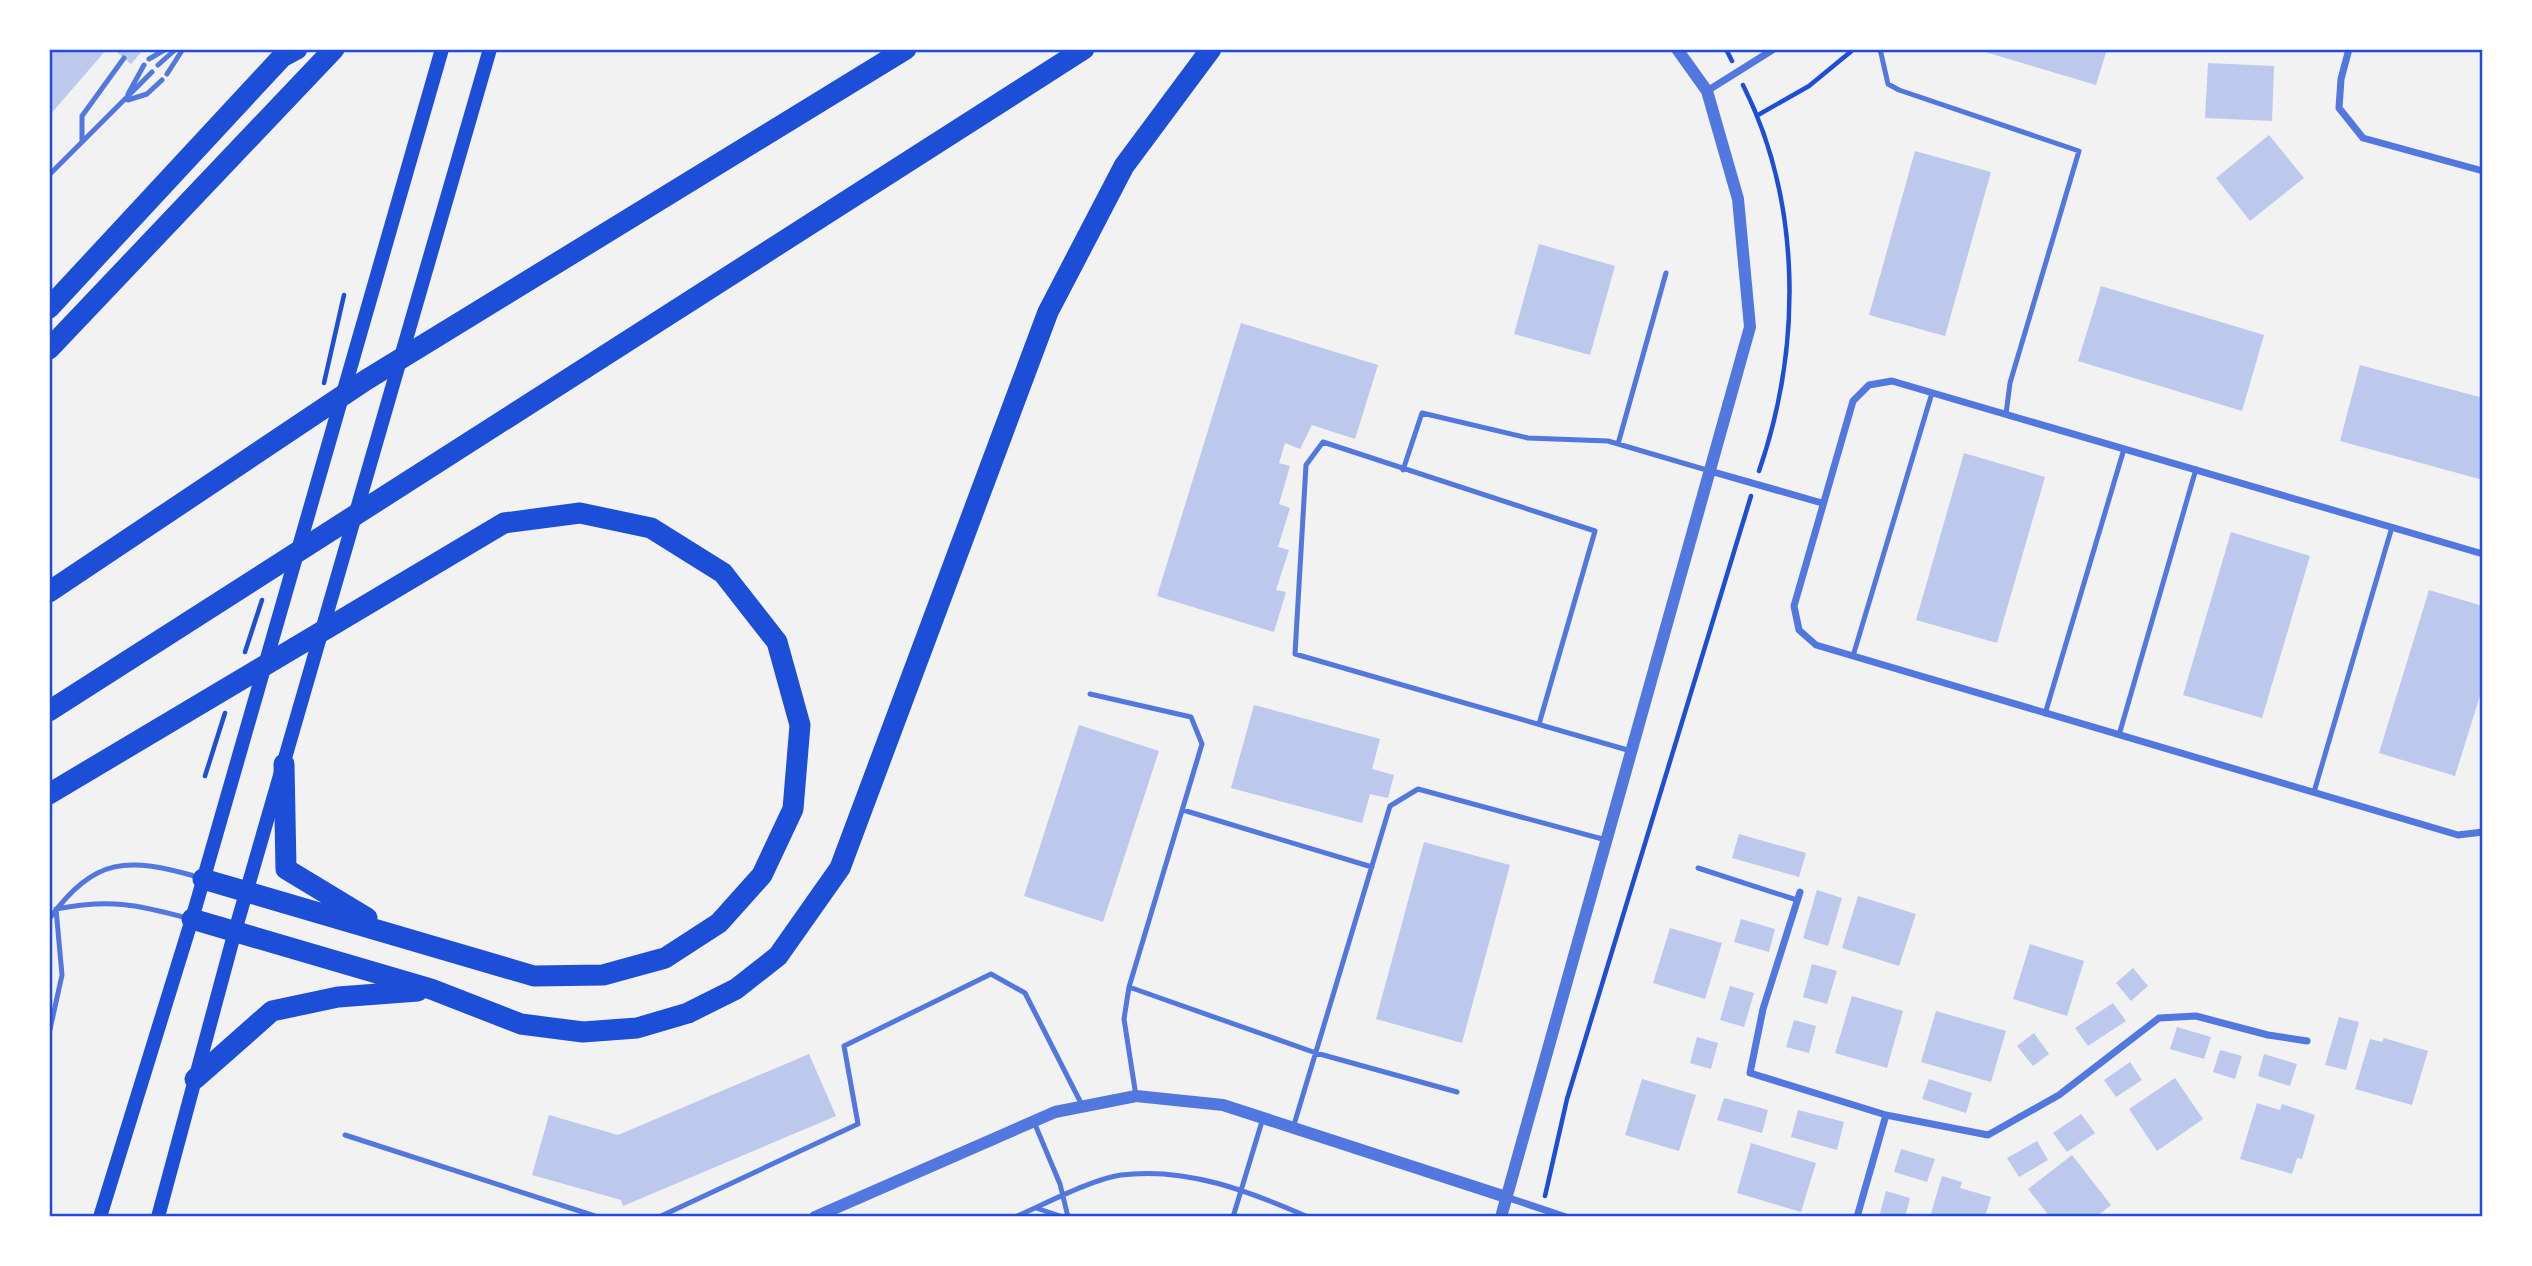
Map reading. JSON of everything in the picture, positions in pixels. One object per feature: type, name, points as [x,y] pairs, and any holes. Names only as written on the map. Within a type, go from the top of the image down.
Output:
[{"type":"highway","points":[[49,308],[282,57],[297,49]]},
{"type":"highway","points":[[49,349],[334,49]]},
{"type":"highway","points":[[49,592],[366,380],[906,49]]},
{"type":"highway","points":[[49,711],[1084,49]]},
{"type":"highway","points":[[192,919],[431,989],[520,1024],[583,1032],[637,1028],[688,1013],[736,989],[778,956],[841,868],[1048,312],[1124,166],[1211,49]]},
{"type":"highway","points":[[49,794],[504,523],[580,513],[651,528],[723,573],[777,642],[800,725],[793,809],[762,875],[719,923],[665,958],[603,975],[534,976],[203,879]]},
{"type":"highway","points":[[285,764],[286,869],[396,935]]},
{"type":"highway","points":[[195,1079],[272,1011],[338,998],[431,989]]},
{"type":"main road","points":[[100,1217],[192,919],[442,49]]},
{"type":"main road","points":[[158,1217],[235,931],[490,49]]},
{"type":"street","points":[[1501,1217],[1749,327],[1738,199],[1707,91],[1677,49]]},
{"type":"street","points":[[1707,91],[1774,49]]},
{"type":"street","points":[[2349,49],[2341,79],[2339,108],[2363,138],[2483,171]]},
{"type":"street","points":[[2483,554],[1892,381],[1869,385],[1853,401],[1794,606],[1799,630],[1816,645],[2458,835],[2483,832]]},
{"type":"street","points":[[1710,471],[1822,503]]},
{"type":"street","points":[[1800,891],[1763,1009],[1750,1073],[1886,1115],[1988,1135],[2059,1095],[2159,1018],[2196,1016],[2268,1035],[2307,1041]]},
{"type":"street","points":[[816,1217],[1055,1112],[1136,1096],[1223,1105],[1566,1217]]},
{"type":"street","points":[[1857,1217],[1886,1115]]},
{"type":"lane","points":[[149,59],[166,49]]},
{"type":"lane","points":[[158,65],[176,49]]},
{"type":"lane","points":[[167,74],[183,49]]},
{"type":"lane","points":[[1880,49],[1888,83],[1899,90],[2078,151],[2010,383],[2006,414]]},
{"type":"lane","points":[[82,142],[82,116],[124,58]]},
{"type":"lane","points":[[125,101],[144,65]]},
{"type":"lane","points":[[49,174],[152,72]]},
{"type":"lane","points":[[125,101],[147,94],[162,79]]},
{"type":"lane","points":[[1618,443],[1666,273]]},
{"type":"lane","points":[[1853,656],[1932,393]]},
{"type":"lane","points":[[1403,470],[1422,413],[1528,439],[1618,443],[1710,471]]},
{"type":"lane","points":[[1539,724],[1595,531],[1323,442],[1306,465],[1295,654],[1631,751]]},
{"type":"lane","points":[[2045,714],[2124,449]]},
{"type":"lane","points":[[2119,735],[2196,469]]},
{"type":"lane","points":[[2314,792],[2392,527]]},
{"type":"lane","points":[[1090,694],[1191,717],[1202,744],[1129,987],[1124,1020],[1136,1096]]},
{"type":"lane","points":[[1293,1128],[1390,806],[1418,789],[1606,840]]},
{"type":"lane","points":[[1183,810],[1372,867]]},
{"type":"lane","points":[[49,919],[92,873],[120,863],[163,867],[203,879]]},
{"type":"lane","points":[[1698,868],[1797,900]]},
{"type":"lane","points":[[56,909],[96,902],[133,904],[192,919]]},
{"type":"lane","points":[[49,1034],[62,975],[56,909]]},
{"type":"lane","points":[[659,1217],[858,1124],[844,1046],[991,974],[1025,993],[1083,1107]]},
{"type":"lane","points":[[1129,987],[1316,1053],[1457,1092]]},
{"type":"lane","points":[[1233,1217],[1263,1118]]},
{"type":"lane","points":[[1034,1122],[1063,1196],[1065,1217],[1035,1208]]},
{"type":"lane","points":[[345,1135],[598,1217]]},
{"type":"lane","points":[[1015,1217],[1118,1175],[1165,1174],[1242,1188],[1308,1217]]},
{"type":"path","points":[[1542,1209],[1567,1099],[1770,442],[1792,294],[1787,227],[1758,115],[1726,49]]},
{"type":"path","points":[[1758,115],[1809,86],[1854,49]]},
{"type":"building","points":[[49,49],[107,49],[49,116]]},
{"type":"building","points":[[113,49],[144,49],[131,64]]},
{"type":"building","points":[[1975,49],[2107,49],[2096,85]]},
{"type":"building","points":[[2208,63],[2274,66],[2272,121],[2205,118]]},
{"type":"building","points":[[2269,135],[2304,178],[2250,221],[2216,178]]},
{"type":"building","points":[[1915,151],[1991,172],[1945,336],[1869,315]]},
{"type":"building","points":[[1539,244],[1615,266],[1590,355],[1514,334]]},
{"type":"building","points":[[2101,286],[2264,335],[2242,411],[2078,361]]},
{"type":"building","points":[[1241,323],[1378,365],[1355,439],[1312,425],[1300,449],[1285,443],[1279,463],[1290,466],[1279,504],[1290,508],[1278,547],[1289,550],[1276,590],[1286,592],[1274,632],[1157,596]]},
{"type":"building","points":[[2360,365],[2483,398],[2483,480],[2340,441]]},
{"type":"building","points":[[1964,453],[2045,477],[1997,643],[1916,620]]},
{"type":"building","points":[[2231,532],[2310,556],[2262,718],[2183,695]]},
{"type":"building","points":[[2429,590],[2483,606],[2483,686],[2455,776],[2379,753]]},
{"type":"building","points":[[1254,705],[1380,739],[1372,769],[1394,775],[1388,798],[1370,794],[1362,823],[1231,788]]},
{"type":"building","points":[[1079,725],[1159,751],[1103,922],[1024,896]]},
{"type":"building","points":[[1739,834],[1806,853],[1799,877],[1732,858]]},
{"type":"building","points":[[1424,842],[1510,865],[1462,1043],[1376,1019]]},
{"type":"building","points":[[1817,890],[1842,898],[1828,946],[1803,938]]},
{"type":"building","points":[[1858,896],[1916,914],[1899,966],[1842,948]]},
{"type":"building","points":[[1741,919],[1775,929],[1769,952],[1734,942]]},
{"type":"building","points":[[1670,928],[1722,943],[1705,999],[1653,983]]},
{"type":"building","points":[[2030,944],[2084,961],[2067,1016],[2013,999]]},
{"type":"building","points":[[1812,964],[1837,971],[1827,1004],[1803,997]]},
{"type":"building","points":[[2133,968],[2148,986],[2131,1001],[2116,983]]},
{"type":"building","points":[[1730,986],[1754,993],[1744,1027],[1720,1020]]},
{"type":"building","points":[[1852,996],[1903,1011],[1887,1068],[1835,1053]]},
{"type":"building","points":[[2113,1003],[2126,1021],[2088,1046],[2075,1028]]},
{"type":"building","points":[[1936,1011],[2006,1031],[1991,1082],[1921,1062]]},
{"type":"building","points":[[2339,1017],[2359,1022],[2346,1070],[2325,1065]]},
{"type":"building","points":[[1794,1020],[1816,1026],[1809,1053],[1786,1047]]},
{"type":"building","points":[[2177,1027],[2211,1037],[2204,1059],[2170,1049]]},
{"type":"building","points":[[2034,1033],[2049,1054],[2033,1066],[2017,1046]]},
{"type":"building","points":[[1697,1037],[1718,1043],[1711,1069],[1690,1063]]},
{"type":"building","points":[[2384,1038],[2428,1051],[2412,1105],[2355,1089],[2370,1039],[2382,1042]]},
{"type":"building","points":[[2220,1050],[2242,1056],[2235,1079],[2213,1072]]},
{"type":"building","points":[[809,1054],[836,1116],[623,1206],[621,1200],[532,1175],[549,1115],[618,1135]]},
{"type":"building","points":[[2264,1054],[2297,1064],[2290,1086],[2258,1076]]},
{"type":"building","points":[[2130,1062],[2142,1080],[2116,1097],[2104,1080]]},
{"type":"building","points":[[2175,1078],[2203,1119],[2157,1151],[2129,1109]]},
{"type":"building","points":[[1642,1079],[1696,1095],[1679,1151],[1625,1135]]},
{"type":"building","points":[[1929,1079],[1972,1093],[1966,1113],[1922,1099]]},
{"type":"building","points":[[1724,1098],[1768,1110],[1762,1133],[1717,1120]]},
{"type":"building","points":[[2257,1103],[2280,1110],[2282,1104],[2315,1115],[2302,1159],[2297,1158],[2292,1174],[2240,1159]]},
{"type":"building","points":[[1798,1110],[1844,1122],[1837,1150],[1791,1137]]},
{"type":"building","points":[[2081,1114],[2095,1133],[2067,1152],[2053,1133]]},
{"type":"building","points":[[2037,1141],[2048,1160],[2019,1177],[2007,1158]]},
{"type":"building","points":[[1751,1143],[1816,1163],[1801,1212],[1737,1193]]},
{"type":"building","points":[[1901,1149],[1935,1159],[1927,1182],[1894,1172]]},
{"type":"building","points":[[2072,1155],[2111,1205],[2096,1217],[2050,1217],[2028,1189]]},
{"type":"building","points":[[1942,1176],[1962,1182],[1960,1188],[1991,1197],[1985,1217],[1930,1217]]},
{"type":"building","points":[[1886,1191],[1910,1198],[1905,1217],[1879,1217]]}]
